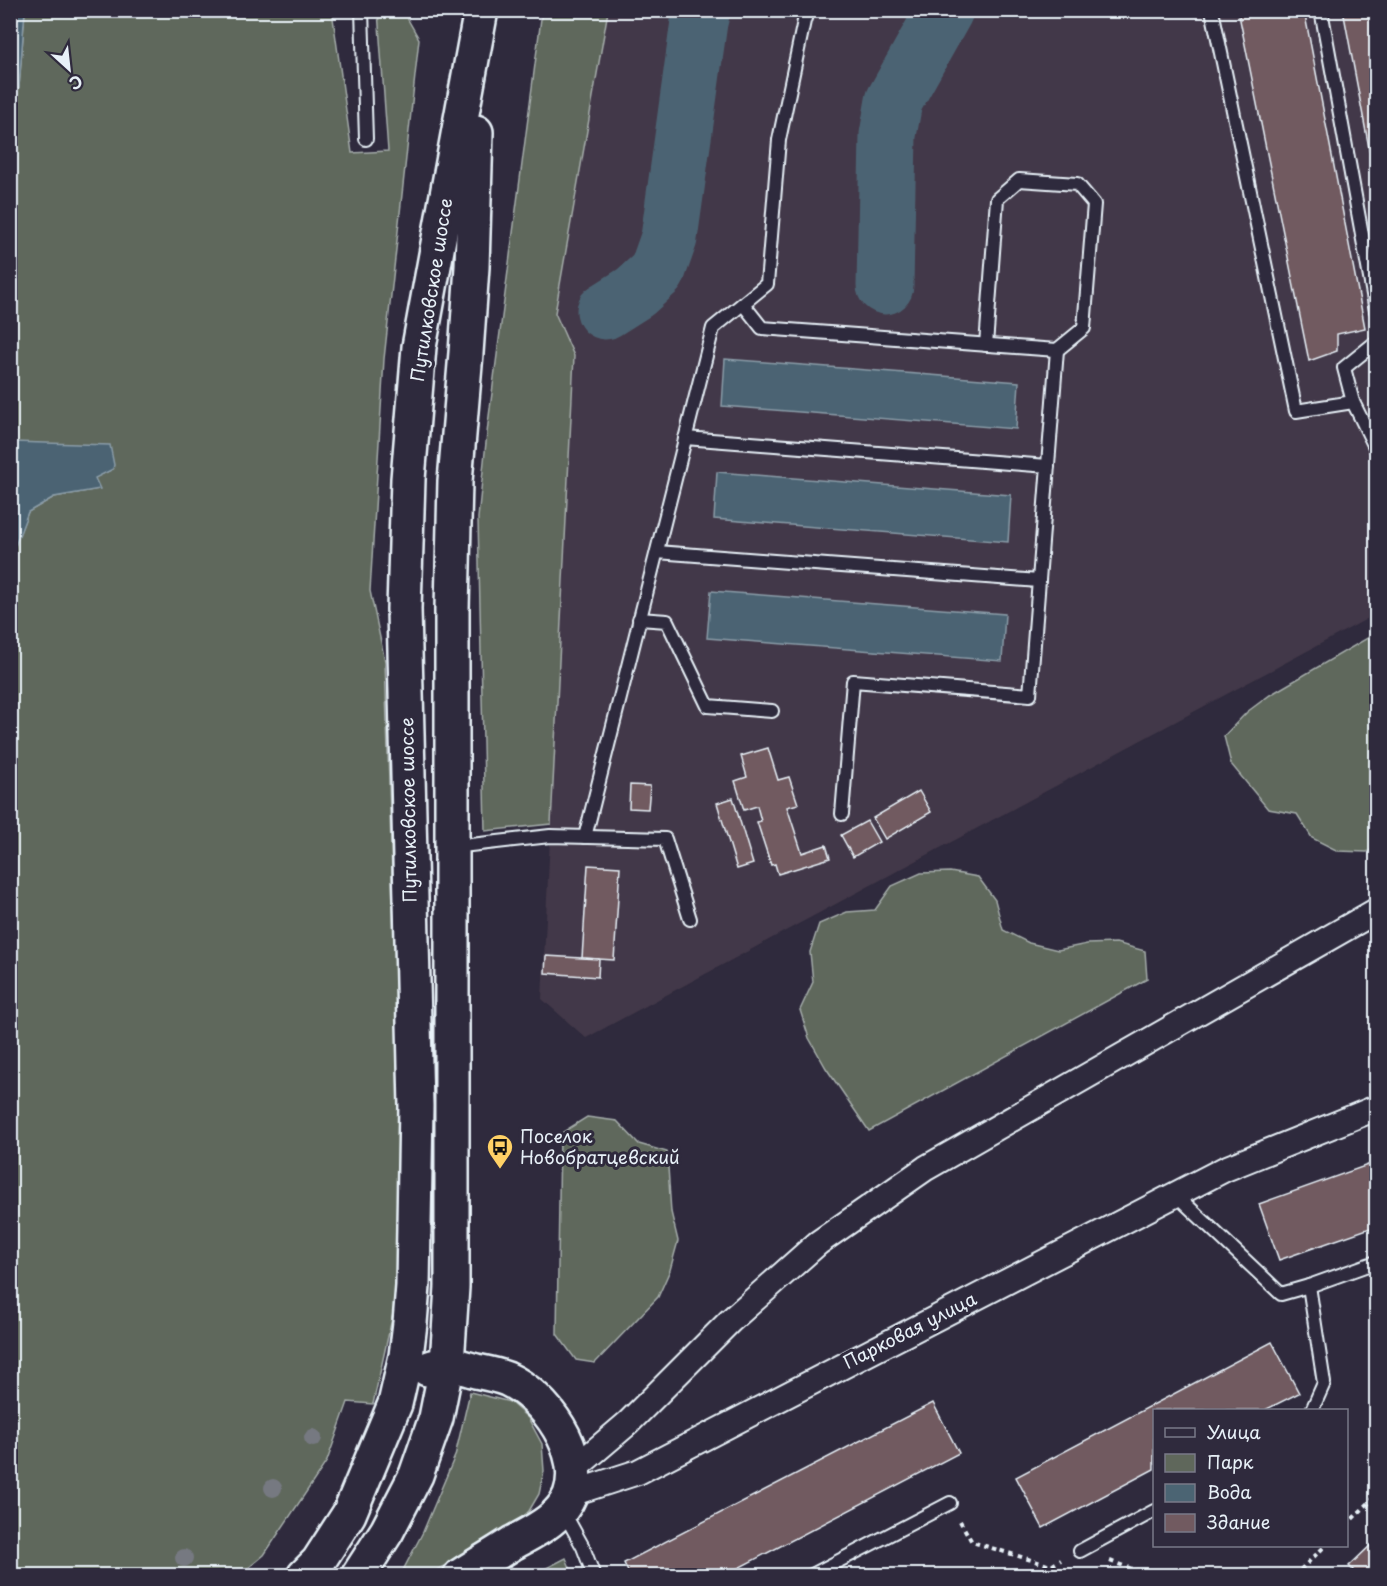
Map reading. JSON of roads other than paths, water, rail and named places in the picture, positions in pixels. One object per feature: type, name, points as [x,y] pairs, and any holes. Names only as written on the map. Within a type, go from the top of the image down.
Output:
[{"type":"main road","name":"Путилковское шоссе","points":[[358,1575],[387,1531],[416,1475],[436,1418],[447,1363],[452,1287],[452,609],[455,481],[472,267],[473,15]]},
{"type":"main road","name":"Путилковское шоссе","points":[[304,1575],[318,1562],[349,1514],[395,1404],[406,1356],[413,1287],[416,1106],[404,609],[408,479],[419,347],[473,15]]},
{"type":"main road","points":[[395,1404],[409,1380],[428,1368],[447,1363],[507,1379],[528,1392],[547,1411],[566,1438],[569,1491]]},
{"type":"main road","name":"Парковая улица","points":[[460,1575],[548,1522],[569,1491]]},
{"type":"street","points":[[569,1491],[628,1423],[730,1321],[818,1243],[926,1168],[1377,911]]},
{"type":"street","name":"Парковая улица","points":[[569,1491],[638,1472],[1225,1168],[1377,1108]]},
{"type":"lane","points":[[362,10],[366,139]]},
{"type":"lane","points":[[585,837],[713,328],[768,284],[779,140],[808,10]]},
{"type":"lane","points":[[1212,10],[1296,411],[1353,402]]},
{"type":"lane","points":[[1321,10],[1377,311]]},
{"type":"lane","points":[[743,304],[762,328],[986,345],[1057,350],[1083,328],[1094,204],[1077,184],[1019,180],[997,199],[986,345]]},
{"type":"lane","points":[[1377,342],[1344,368],[1353,402],[1377,449]]},
{"type":"lane","points":[[842,814],[853,681],[1030,694],[1057,350]]},
{"type":"lane","points":[[685,438],[1048,466]]},
{"type":"lane","points":[[657,552],[1039,581]]},
{"type":"lane","points":[[639,619],[667,621],[708,706],[772,711]]},
{"type":"lane","points":[[452,847],[550,836],[665,839],[690,919]]},
{"type":"lane","points":[[1175,1194],[1281,1294],[1377,1262]]},
{"type":"lane","points":[[1309,1286],[1324,1383],[1312,1409]]},
{"type":"lane","points":[[569,1491],[594,1575]]},
{"type":"lane","points":[[810,1575],[950,1503]]},
{"type":"lane","points":[[1080,1551],[1153,1512]]},
{"type":"water","points":[[11,10],[25,11],[19,87],[11,102]]},
{"type":"water","points":[[725,359],[1019,382],[1016,429],[722,406]]},
{"type":"water","points":[[13,442],[110,445],[114,465],[113,469],[95,478],[100,489],[54,497],[28,512],[11,557],[10,444]]},
{"type":"water","points":[[717,472],[1011,495],[1008,542],[714,519]]},
{"type":"water","points":[[711,591],[1005,614],[1002,661],[707,638]]},
{"type":"waterway","points":[[605,311],[635,292],[657,272],[669,238],[702,10]]},
{"type":"waterway","points":[[885,286],[888,135],[894,101],[945,10]]},
{"type":"place","name":"Поселок Новобратцевский","points":[[500,1170]]}]
